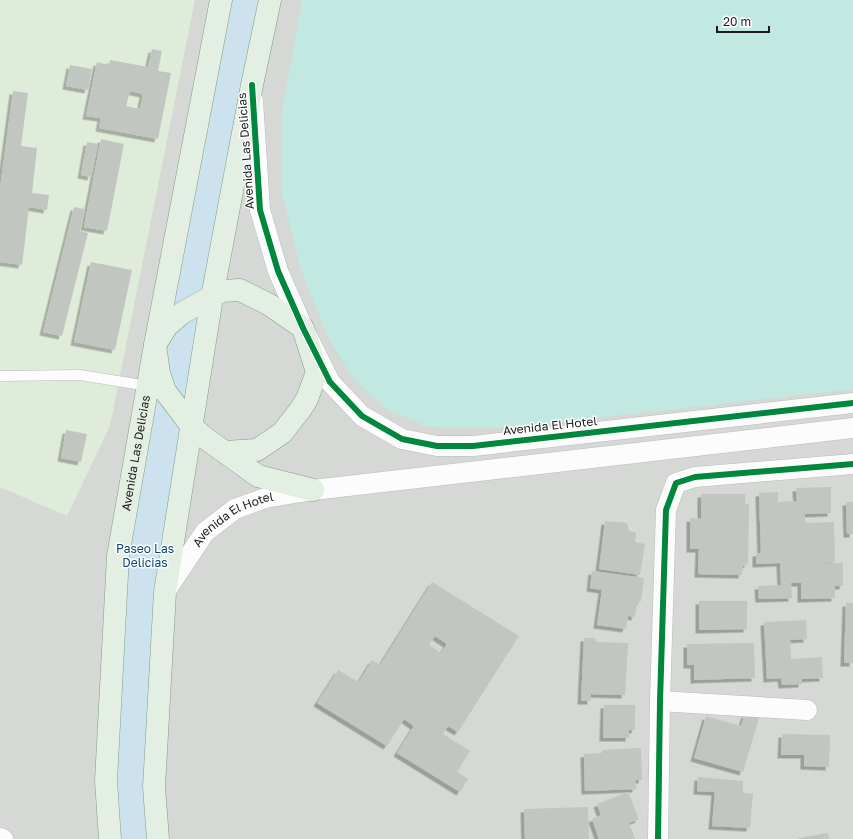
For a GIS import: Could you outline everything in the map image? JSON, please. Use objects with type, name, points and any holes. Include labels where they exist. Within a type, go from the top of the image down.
[{"type":"main road","name":"Avenida Las Delicias","points":[[110,839],[106,781],[118,556],[155,345],[221,0]]},
{"type":"main road","name":"Avenida Las Delicias","points":[[158,839],[154,787],[165,592],[212,297],[252,85],[270,0]]},
{"type":"main road","points":[[225,452],[257,450],[282,433],[300,410],[307,398],[317,372],[303,328],[270,305],[240,290],[222,290],[182,313],[167,326],[155,345],[159,373],[165,391],[192,427],[205,438],[258,476],[313,490]]},
{"type":"street","name":"Avenida Las Delicias","points":[[252,85],[260,210],[278,271],[303,328]]},
{"type":"street","name":"Avenida El Hotel","points":[[303,328],[330,382],[362,416],[402,439],[437,446],[473,446],[853,403]]},
{"type":"street","name":"Avenida El Hotel","points":[[165,592],[205,532],[235,509],[265,498],[313,490],[853,428]]},
{"type":"street","points":[[658,839],[660,701],[666,510],[676,483],[695,477],[853,464]]},
{"type":"street","points":[[660,701],[807,710]]},
{"type":"lane","points":[[0,376],[80,375],[148,386]]},
{"type":"shaded area","points":[[0,0],[853,0],[853,839],[0,839]]},
{"type":"shaded area","points":[[0,0],[195,0],[110,426],[67,516],[0,487]]},
{"type":"shaded area","points":[[302,0],[853,0],[853,389],[505,428],[429,427],[386,409],[352,377],[327,335],[301,270],[281,188],[282,113]]},
{"type":"green space","name":"Paseo Las Delicias","points":[[221,0],[270,0],[165,592],[158,839],[110,839],[118,556]]},
{"type":"building","points":[[152,49],[162,51],[158,71],[171,73],[158,139],[99,128],[101,118],[86,116],[97,62],[109,65],[110,60],[148,67]],"holes":[[[130,91],[143,94],[140,109],[126,106]]]},
{"type":"building","points":[[70,65],[92,69],[88,90],[66,86]]},
{"type":"building","points":[[13,91],[28,93],[21,146],[37,148],[32,193],[49,195],[47,210],[29,207],[22,265],[0,262],[0,189]]},
{"type":"building","points":[[101,139],[124,144],[107,231],[84,227]]},
{"type":"building","points":[[87,142],[98,144],[91,177],[81,175]]},
{"type":"building","points":[[74,207],[85,209],[80,231],[88,233],[62,336],[43,332]]},
{"type":"building","points":[[91,262],[132,270],[115,350],[74,342]]},
{"type":"building","points":[[66,430],[87,434],[81,462],[61,458]]},
{"type":"building","points":[[831,487],[831,513],[805,514],[805,523],[834,522],[835,562],[816,564],[843,563],[843,586],[835,586],[835,598],[801,599],[801,583],[791,583],[792,598],[759,599],[758,586],[781,585],[780,563],[756,564],[756,553],[761,553],[759,493],[778,492],[778,502],[797,501],[796,488]]},
{"type":"building","points":[[701,494],[745,494],[745,504],[749,504],[748,564],[743,566],[742,575],[698,574],[699,549],[690,549],[690,518],[701,519]]},
{"type":"building","points":[[846,502],[853,502],[853,534],[847,534]]},
{"type":"building","points":[[605,521],[627,523],[629,531],[636,533],[635,542],[645,544],[640,575],[599,569]]},
{"type":"building","points":[[592,571],[644,578],[641,601],[637,603],[635,617],[628,616],[626,629],[597,625],[602,590],[590,588]]},
{"type":"building","points":[[432,582],[519,636],[458,732],[448,726],[443,734],[470,751],[457,772],[468,779],[460,792],[397,753],[414,726],[404,719],[387,746],[317,703],[338,670],[359,682],[372,660],[380,665]],"holes":[[[435,636],[447,644],[441,653],[429,645]]]},
{"type":"building","points":[[699,601],[747,601],[747,629],[699,630]]},
{"type":"building","points":[[846,603],[853,603],[853,663],[844,663]]},
{"type":"building","points":[[806,620],[807,639],[790,640],[791,659],[822,657],[823,678],[802,679],[802,684],[782,685],[781,678],[767,679],[764,622]]},
{"type":"building","points":[[584,638],[595,638],[596,642],[628,643],[625,695],[591,694],[591,701],[581,701]]},
{"type":"building","points":[[754,643],[755,678],[694,680],[694,665],[687,665],[687,644]]},
{"type":"building","points":[[604,705],[635,705],[635,730],[629,730],[629,738],[603,738]]},
{"type":"building","points":[[745,714],[759,718],[743,772],[694,758],[706,716],[741,726]]},
{"type":"building","points":[[782,734],[830,735],[829,767],[804,766],[804,755],[781,755]]},
{"type":"building","points":[[641,748],[642,780],[636,780],[636,789],[585,791],[584,754],[602,753],[602,750]]},
{"type":"building","points":[[698,777],[743,781],[743,793],[753,794],[750,828],[712,826],[715,792],[697,791]]},
{"type":"building","points":[[628,792],[639,819],[629,823],[635,839],[599,839],[592,819],[601,815],[597,804]]},
{"type":"building","points":[[588,807],[589,839],[525,839],[524,809]]},
{"type":"building","points":[[828,833],[829,839],[799,839],[799,838]]},
{"type":"cycle path","points":[[252,85],[260,210],[278,271],[303,328],[330,382],[362,416],[402,439],[437,446],[473,446],[853,403]]},
{"type":"cycle path","points":[[658,839],[660,701],[666,510],[676,483],[695,477],[853,464]]}]
